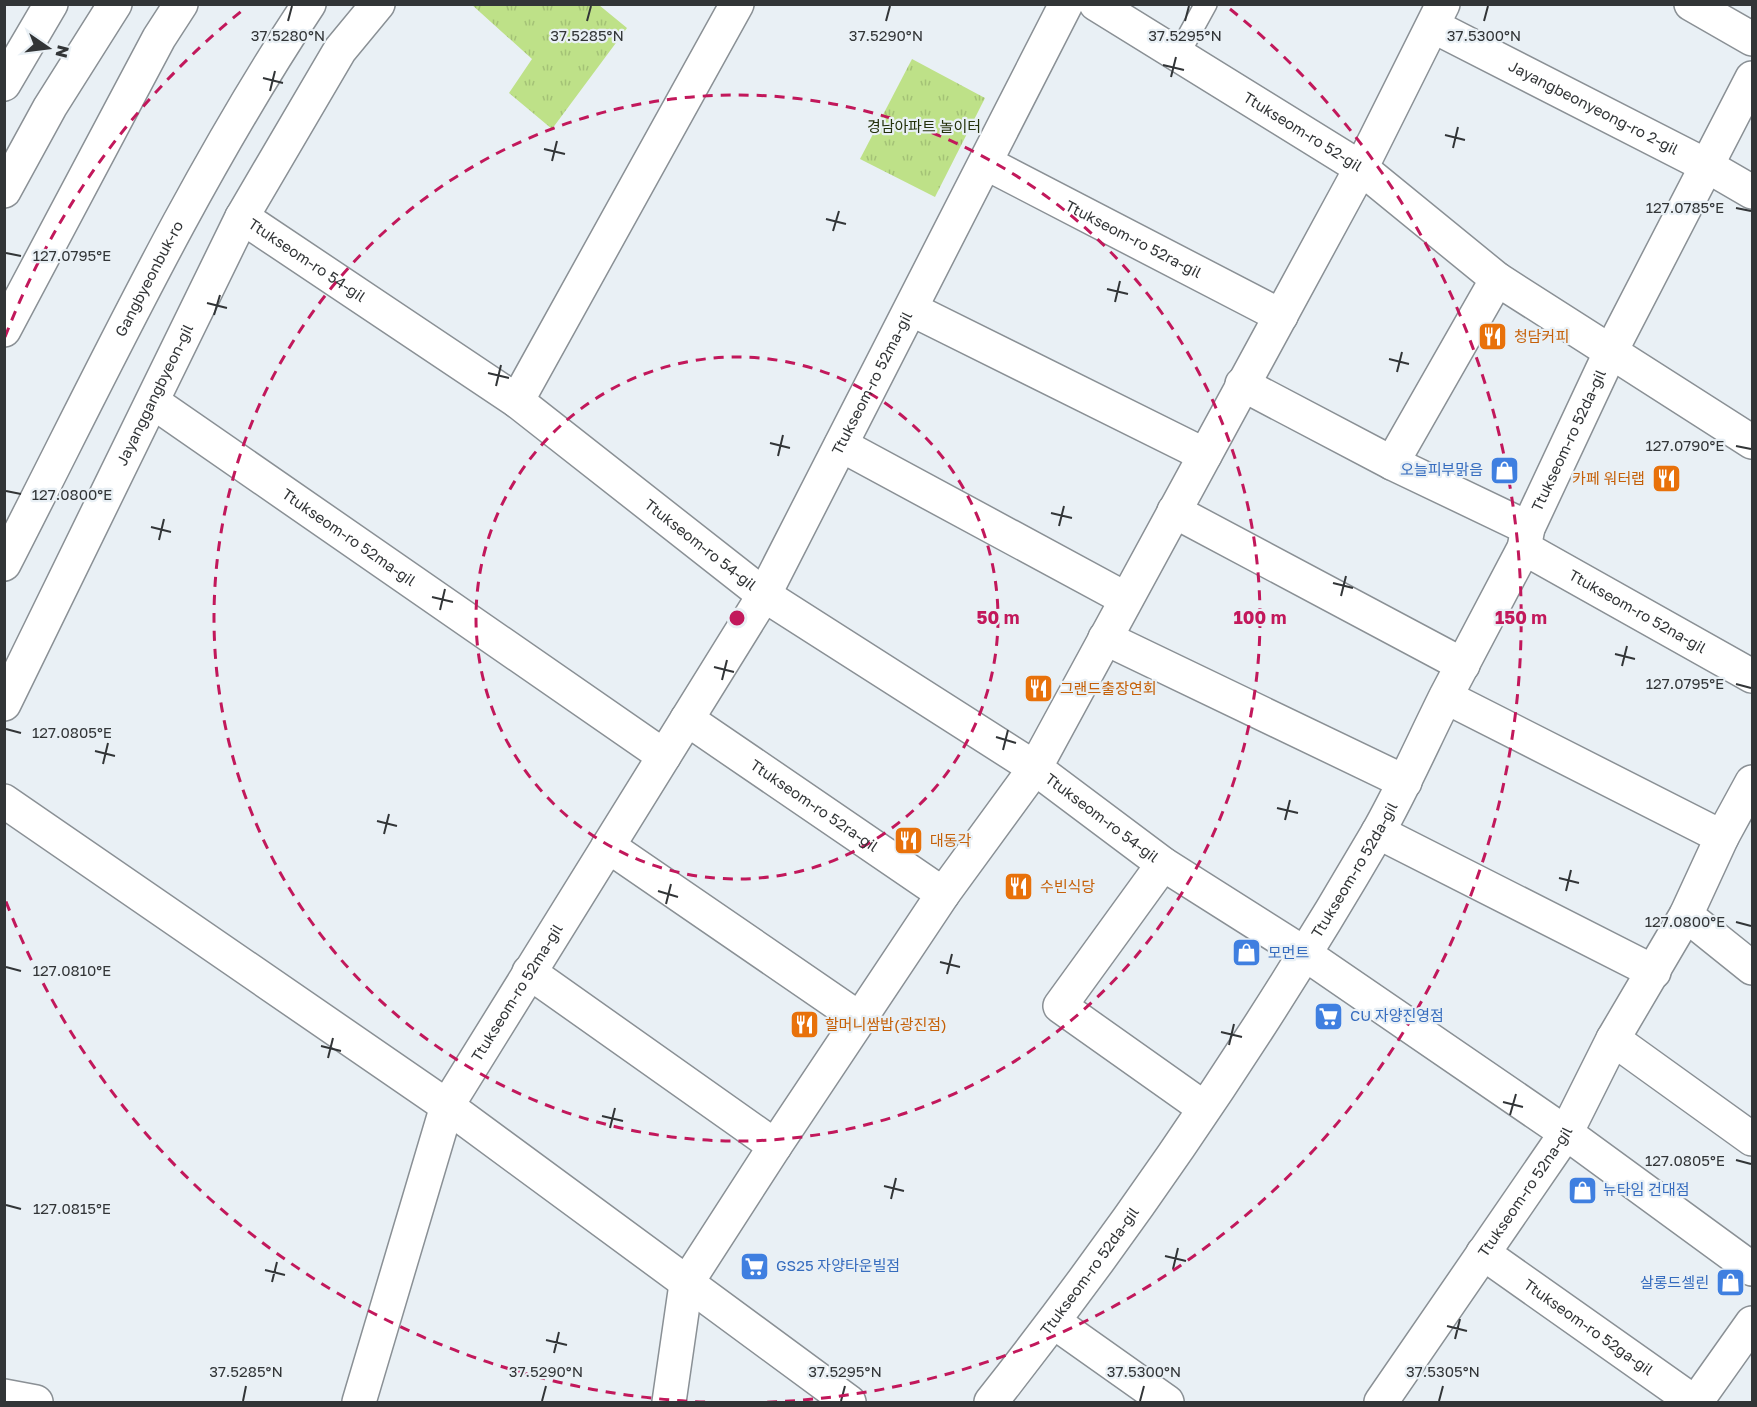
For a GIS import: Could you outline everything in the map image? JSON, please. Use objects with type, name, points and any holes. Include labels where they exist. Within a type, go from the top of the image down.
[{"type":"main road","points":[[4,84],[51,4]]},
{"type":"main road","points":[[4,191],[50,107],[116,4]]},
{"type":"main road","points":[[4,330],[159,38],[181,4]]},
{"type":"main road","name":"Gangbyeonbuk-ro","points":[[4,564],[183,213],[276,54],[309,4]]},
{"type":"main road","name":"Jayanggangbyeon-gil","points":[[4,705],[242,218],[340,50],[378,4]]},
{"type":"main road","points":[[517,401],[737,4]]},
{"type":"main road","name":"Ttukseom-ro 52ma-gil","points":[[359,1402],[447,1106],[765,595],[1066,4]]},
{"type":"main road","name":"Ttukseom-ro 52-gil","points":[[1096,4],[1361,168],[1497,279],[1752,441]]},
{"type":"main road","points":[[1691,4],[1752,39]]},
{"type":"main road","name":"Jayangbeonyeong-ro 2-gil","points":[[1361,168],[1438,15],[1752,192]]},
{"type":"main road","name":"Ttukseom-ro 52da-gil","points":[[991,1402],[1054,1322],[1204,1108],[1305,954],[1378,832],[1406,782],[1526,538],[1611,351],[1752,78]]},
{"type":"main road","name":"Ttukseom-ro 52ra-gil","points":[[986,164],[1281,316]]},
{"type":"main road","points":[[669,1402],[686,1284],[775,1146],[944,894],[1035,768],[1361,168]]},
{"type":"main road","name":"Ttukseom-ro 54-gil","points":[[242,218],[517,401],[765,595],[1035,768],[1163,864],[1305,954],[1566,1133],[1752,1269]]},
{"type":"main road","points":[[1392,463],[1497,279]]},
{"type":"main road","points":[[911,309],[1205,455]]},
{"type":"main road","name":"Ttukseom-ro 52da-gil","points":[[1242,384],[1392,463],[1526,538]]},
{"type":"main road","name":"Ttukseom-ro 52ma-gil","points":[[153,402],[664,756]]},
{"type":"main road","points":[[841,445],[1126,599]]},
{"type":"main road","points":[[1174,511],[1464,665]]},
{"type":"main road","name":"Ttukseom-ro 52na-gil","points":[[1526,538],[1752,676]]},
{"type":"main road","points":[[1105,638],[1406,782]]},
{"type":"main road","points":[[1446,697],[1722,837]]},
{"type":"main road","name":"Ttukseom-ro 52ra-gil","points":[[687,720],[944,894]]},
{"type":"main road","name":"Ttukseom-ro 52na-gil","points":[[1381,1402],[1566,1133],[1613,1039],[1686,915],[1722,837],[1749,796]]},
{"type":"main road","points":[[4,801],[447,1106],[849,1402]]},
{"type":"main road","points":[[1378,832],[1654,972]]},
{"type":"main road","points":[[608,846],[860,1019]]},
{"type":"main road","name":"Ttukseom-ro 54-gil","points":[[1163,864],[1060,1006],[1204,1108]]},
{"type":"main road","points":[[1686,915],[1752,968]]},
{"type":"main road","points":[[529,972],[775,1146]]},
{"type":"main road","points":[[1613,1039],[1752,1139]]},
{"type":"main road","name":"Ttukseom-ro 52ga-gil","points":[[1482,1253],[1695,1402],[1752,1323]]},
{"type":"main road","points":[[1054,1322],[1167,1402]]},
{"type":"lane","points":[[1178,55],[1206,4]]},
{"type":"green space","points":[[471,4],[599,5],[627,28],[552,129],[509,93],[532,59]]},
{"type":"green space","name":"경남아파트 놀이터","points":[[912,59],[985,98],[935,197],[860,159]]},
{"type":"place","name":"청담커피","points":[[1493,337]]},
{"type":"place","name":"오늘피부맑음","points":[[1504,470]]},
{"type":"place","name":"카페 워터랩","points":[[1666,479]]},
{"type":"place","name":"그랜드출장연회","points":[[1039,689]]},
{"type":"place","name":"대동각","points":[[909,841]]},
{"type":"place","name":"수빈식당","points":[[1019,887]]},
{"type":"place","name":"모먼트","points":[[1247,953]]},
{"type":"place","name":"CU 자양진영점","points":[[1329,1016]]},
{"type":"place","name":"할머니쌈밥(광진점)","points":[[804,1025]]},
{"type":"place","name":"뉴타임 건대점","points":[[1582,1190]]},
{"type":"place","name":"GS25 자양타운빌점","points":[[755,1266]]},
{"type":"place","name":"살롱드셀린","points":[[1730,1283]]}]
